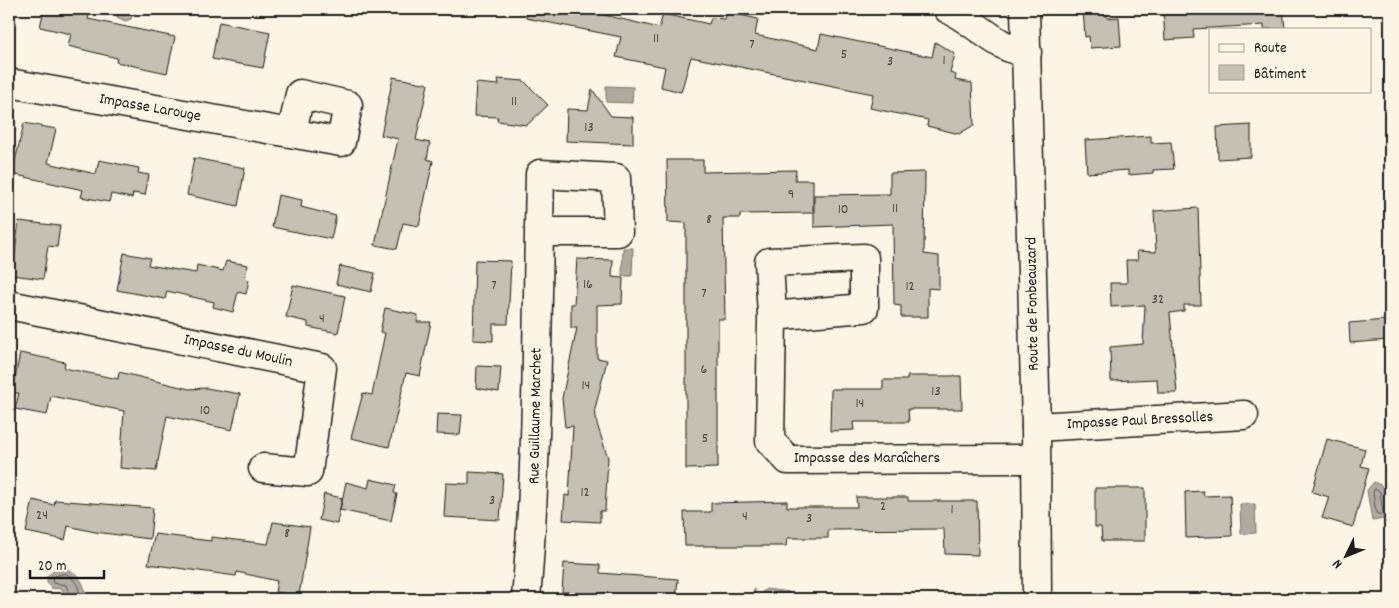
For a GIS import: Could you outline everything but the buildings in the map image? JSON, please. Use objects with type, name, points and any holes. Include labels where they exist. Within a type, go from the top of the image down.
[{"type":"street","points":[[948,9],[959,14],[1013,52],[1026,52]]},
{"type":"street","name":"Route de Fonbeauzard","points":[[1025,9],[1036,427],[1036,599]]},
{"type":"street","name":"Impasse Larouge","points":[[9,83],[292,132]]},
{"type":"street","name":"Rue Guillaume Marchet","points":[[526,599],[534,501],[539,232]]},
{"type":"street","name":"Impasse du Moulin","points":[[9,305],[322,368],[308,472],[263,468]]},
{"type":"street","name":"Impasse des Maraîchers","points":[[772,316],[770,441],[788,460],[1036,458]]},
{"type":"street","name":"Impasse Paul Bressolles","points":[[1036,427],[1244,415]]},
{"type":"water","points":[[116,9],[135,9],[131,19],[125,21],[117,17]]},
{"type":"water","points":[[606,86],[633,87],[632,103],[606,102]]},
{"type":"water","points":[[623,248],[633,248],[632,276],[622,276]]},
{"type":"water","points":[[1374,482],[1384,487],[1389,518],[1372,521],[1367,490]]},
{"type":"water","points":[[1240,504],[1255,504],[1256,533],[1241,534]]},
{"type":"water","points":[[58,568],[70,571],[79,577],[84,587],[84,599],[66,599],[62,589],[51,588],[47,583],[47,576]]},
{"type":"water","points":[[755,589],[755,594],[759,595],[766,589],[789,592],[794,599],[748,599]]}]
